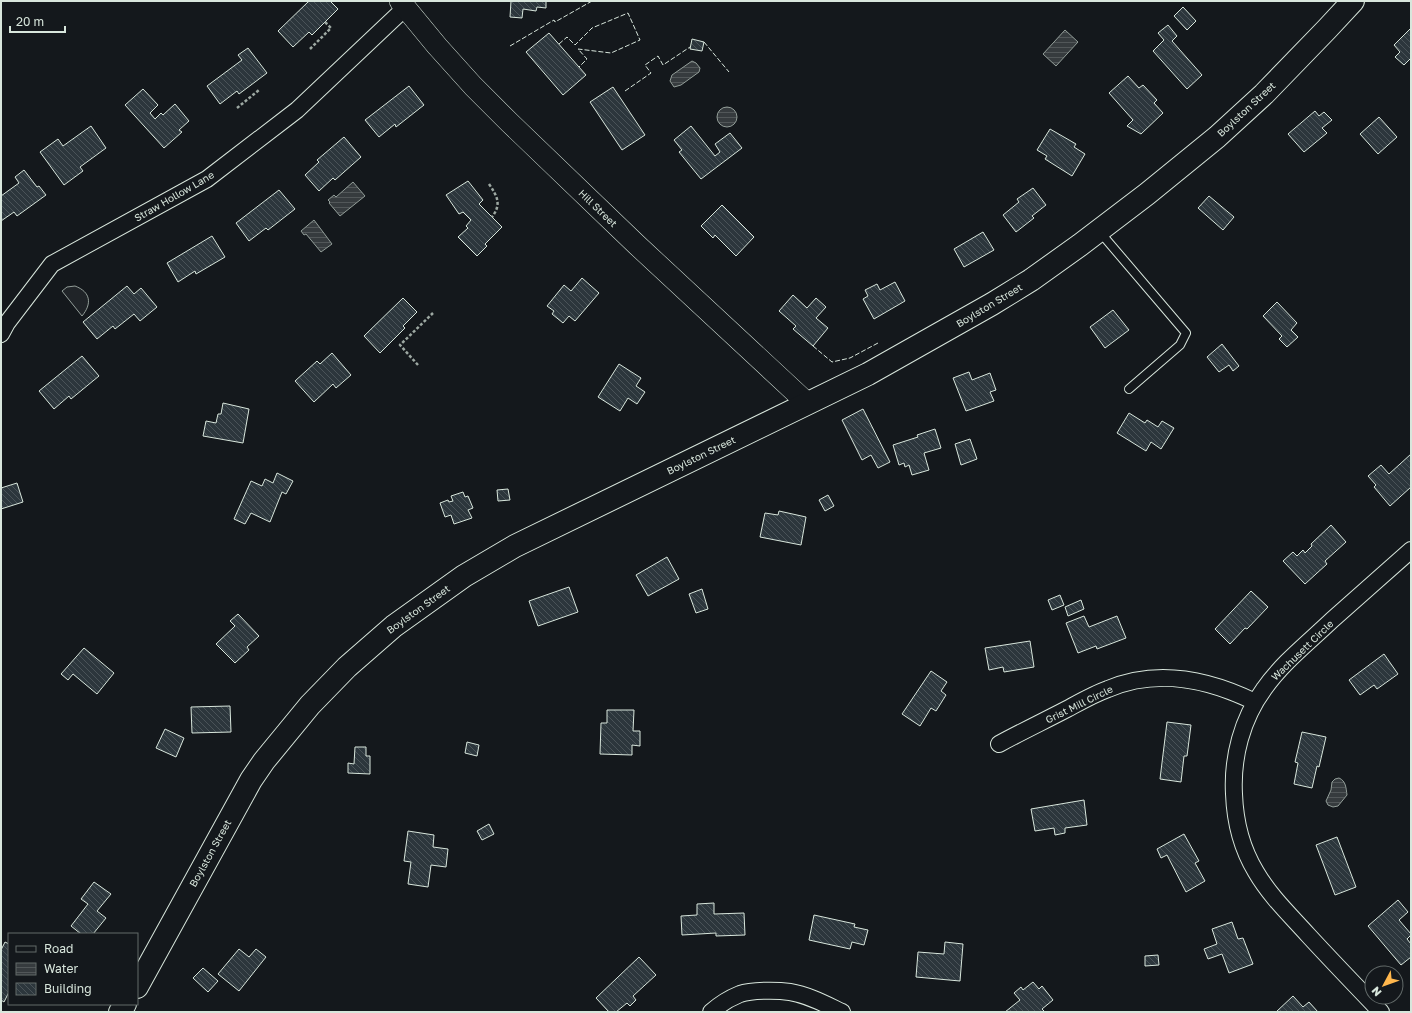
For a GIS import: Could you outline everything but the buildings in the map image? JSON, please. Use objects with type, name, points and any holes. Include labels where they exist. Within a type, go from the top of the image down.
[{"type":"main road","name":"Boylston Street","points":[[138,985],[222,831],[257,771],[319,695],[366,649],[394,626],[436,595],[511,548],[893,360],[992,304],[1045,270],[1159,185],[1239,117],[1264,94],[1353,1]]},
{"type":"street","name":"Straw Hollow Lane","points":[[1,334],[7,323],[52,264],[207,179],[297,110],[403,5]]},
{"type":"street","name":"Hill Street","points":[[403,5],[436,46],[473,86],[636,245],[807,403]]},
{"type":"street","name":"Wachusett Circle","points":[[1381,1012],[1269,891],[1256,872],[1248,856],[1237,822],[1234,805],[1234,769],[1240,740],[1247,718],[1255,702],[1269,682],[1301,649],[1411,550]]},
{"type":"street","name":"Grist Mill Circle","points":[[999,744],[1107,689],[1138,680],[1169,678],[1200,681],[1230,690],[1255,702]]},
{"type":"street","points":[[711,1012],[716,1007],[741,994],[761,991],[790,992],[818,1001],[842,1012]]},
{"type":"lane","points":[[1099,231],[1186,333],[1180,345],[1129,389]]},
{"type":"path","points":[[310,49],[331,28],[325,22]]},
{"type":"path","points":[[237,108],[259,90]]},
{"type":"path","points":[[488,184],[495,194],[498,202],[497,210],[492,217]]},
{"type":"path","points":[[418,365],[400,344],[433,313]]},
{"type":"shaded area","points":[[75,286],[87,295],[88,299],[87,307],[82,316],[62,291],[67,287]]},
{"type":"water","points":[[1065,30],[1078,42],[1056,66],[1043,54]]},
{"type":"water","points":[[692,61],[700,68],[699,72],[681,85],[674,87],[670,81],[672,75]]},
{"type":"water","points":[[727,107],[734,110],[737,117],[734,124],[727,127],[720,124],[717,117],[720,110]]},
{"type":"water","points":[[353,182],[365,196],[340,216],[328,200],[334,195],[336,197]]},
{"type":"water","points":[[314,220],[332,244],[321,252],[306,234],[304,235],[301,231]]},
{"type":"water","points":[[1339,778],[1346,787],[1347,795],[1338,806],[1333,807],[1328,805],[1326,801],[1331,790],[1332,782]]},
{"type":"fence","points":[[510,46],[554,20],[555,22],[592,1]]},
{"type":"fence","points":[[559,44],[567,37],[575,45],[592,28],[628,13],[640,40],[611,53],[578,49],[587,59],[579,67]]},
{"type":"fence","points":[[704,42],[729,72]]},
{"type":"fence","points":[[625,91],[651,73],[645,65],[658,56],[663,65],[690,47]]},
{"type":"fence","points":[[813,346],[832,362],[850,358],[878,343]]}]
